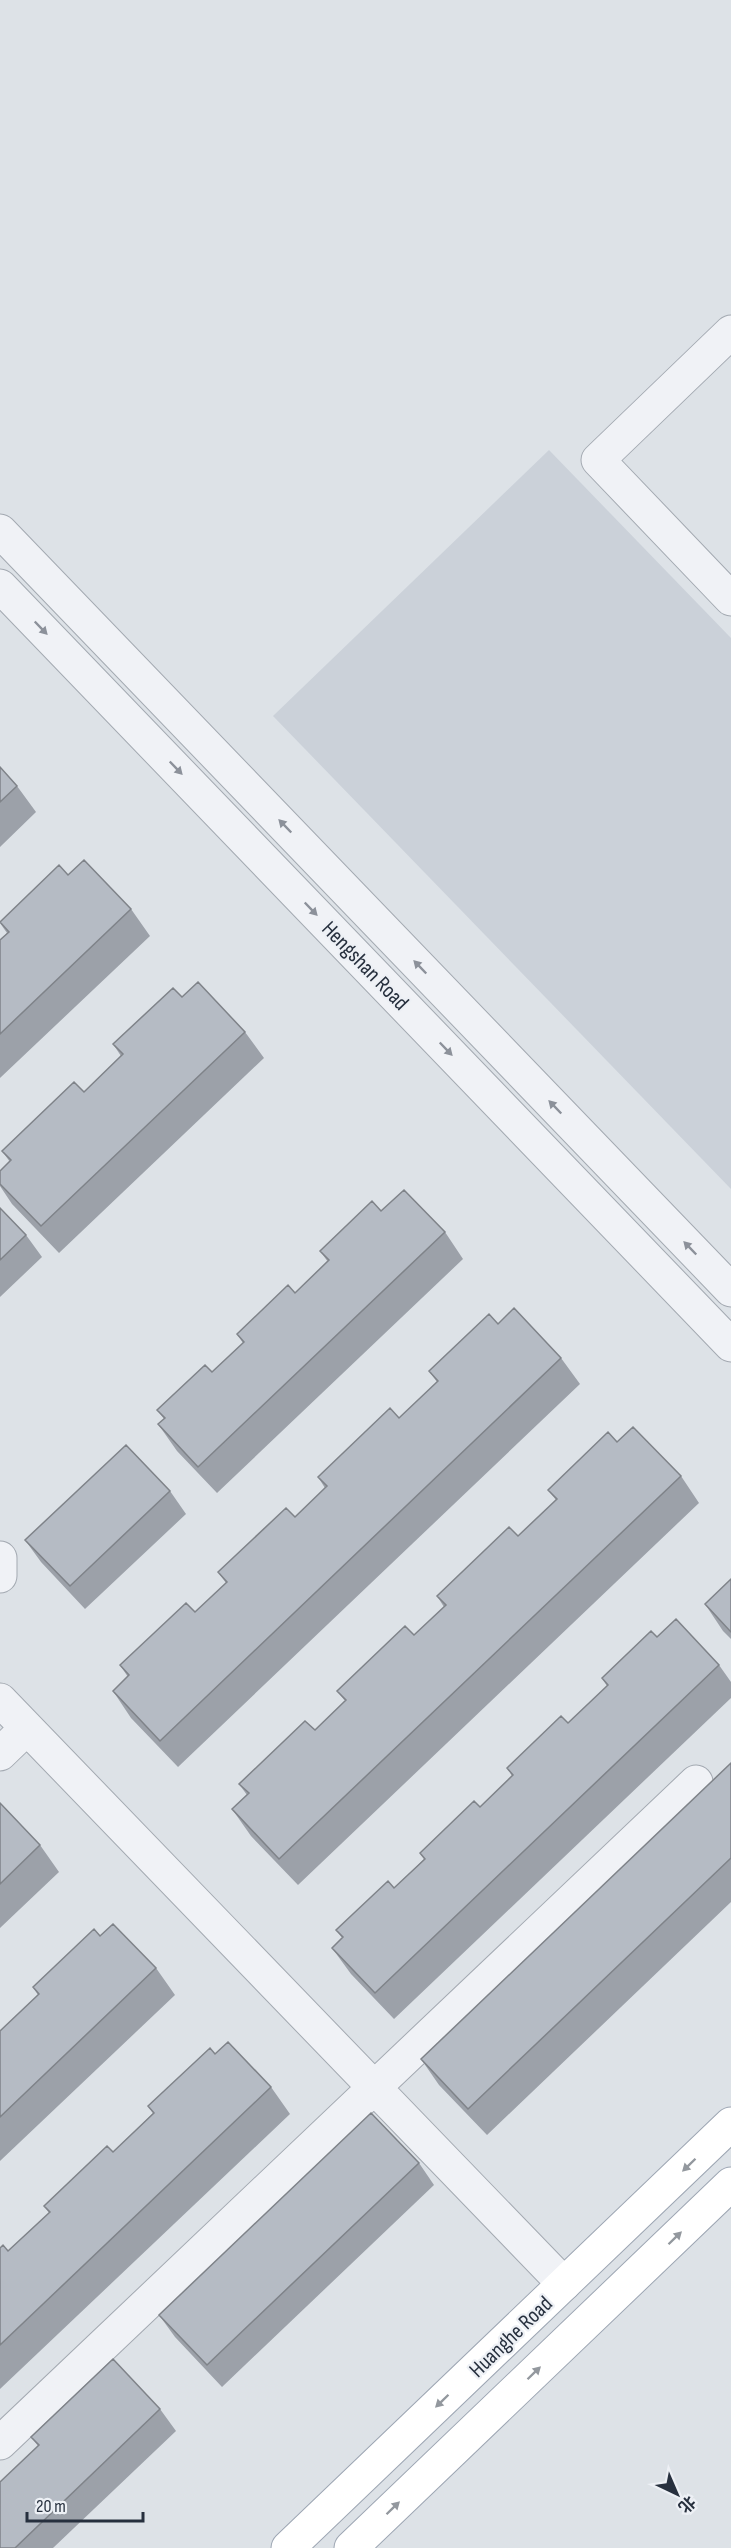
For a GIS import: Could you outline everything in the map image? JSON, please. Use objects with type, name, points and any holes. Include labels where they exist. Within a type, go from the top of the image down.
[{"type":"main road","name":"Huanghe Road","points":[[288,2548],[731,2124]]},
{"type":"main road","name":"Huanghe Road","points":[[351,2548],[731,2184]]},
{"type":"street","points":[[731,332],[598,460],[731,600]]},
{"type":"street","name":"Hengshan Road","points":[[0,531],[730,1288]]},
{"type":"street","name":"Hengshan Road","points":[[0,586],[731,1345]]},
{"type":"street","points":[[0,1558],[0,1576]]},
{"type":"street","points":[[0,1700],[564,2284]]},
{"type":"street","points":[[0,1754],[27,1728]]},
{"type":"street","points":[[0,2443],[696,1782]]},
{"type":"shaded area","points":[[549,450],[731,638],[731,1189],[273,716]]},
{"type":"building","points":[[0,767],[17,786],[0,802]]},
{"type":"building","points":[[84,860],[131,909],[0,1034],[0,940],[9,932],[0,922],[59,865],[68,875]]},
{"type":"building","points":[[198,982],[245,1032],[41,1226],[0,1184],[0,1171],[11,1160],[2,1151],[74,1082],[84,1092],[123,1054],[113,1044],[173,988],[182,997]]},
{"type":"building","points":[[404,1190],[445,1232],[198,1467],[158,1424],[165,1418],[157,1410],[205,1365],[212,1372],[244,1342],[237,1334],[288,1285],[295,1293],[329,1260],[320,1251],[372,1201],[381,1211]]},
{"type":"building","points":[[0,1208],[26,1235],[0,1260]]},
{"type":"building","points":[[514,1308],[561,1358],[160,1741],[113,1691],[129,1675],[120,1665],[186,1603],[195,1612],[227,1582],[218,1572],[286,1508],[295,1517],[327,1486],[318,1477],[390,1408],[399,1418],[438,1381],[429,1371],[489,1314],[498,1324]]},
{"type":"building","points":[[633,1427],[681,1476],[279,1859],[232,1809],[249,1793],[239,1784],[305,1721],[315,1730],[346,1700],[337,1691],[405,1626],[414,1635],[446,1605],[437,1596],[509,1527],[518,1536],[557,1499],[548,1490],[608,1432],[617,1442]]},
{"type":"building","points":[[126,1445],[170,1491],[70,1586],[25,1540]]},
{"type":"building","points":[[731,1579],[731,1632],[705,1604]]},
{"type":"building","points":[[676,1619],[719,1665],[375,1993],[332,1948],[343,1937],[336,1930],[388,1881],[394,1888],[425,1859],[420,1853],[474,1801],[480,1807],[513,1775],[507,1768],[561,1716],[568,1723],[608,1685],[602,1678],[651,1631],[657,1637]]},
{"type":"building","points":[[731,1763],[731,1858],[468,2109],[421,2059]]},
{"type":"building","points":[[0,1803],[40,1845],[0,1884]]},
{"type":"building","points":[[113,1924],[156,1968],[0,2117],[0,2031],[39,1994],[33,1987],[94,1929],[100,1936]]},
{"type":"building","points":[[228,2042],[271,2087],[0,2345],[0,2248],[3,2245],[8,2251],[50,2212],[44,2206],[107,2146],[113,2152],[154,2113],[148,2106],[210,2048],[215,2054]]},
{"type":"building","points":[[371,2113],[419,2163],[207,2365],[159,2315]]},
{"type":"building","points":[[113,2359],[160,2409],[15,2548],[0,2548],[0,2482],[39,2445],[31,2437]]}]
